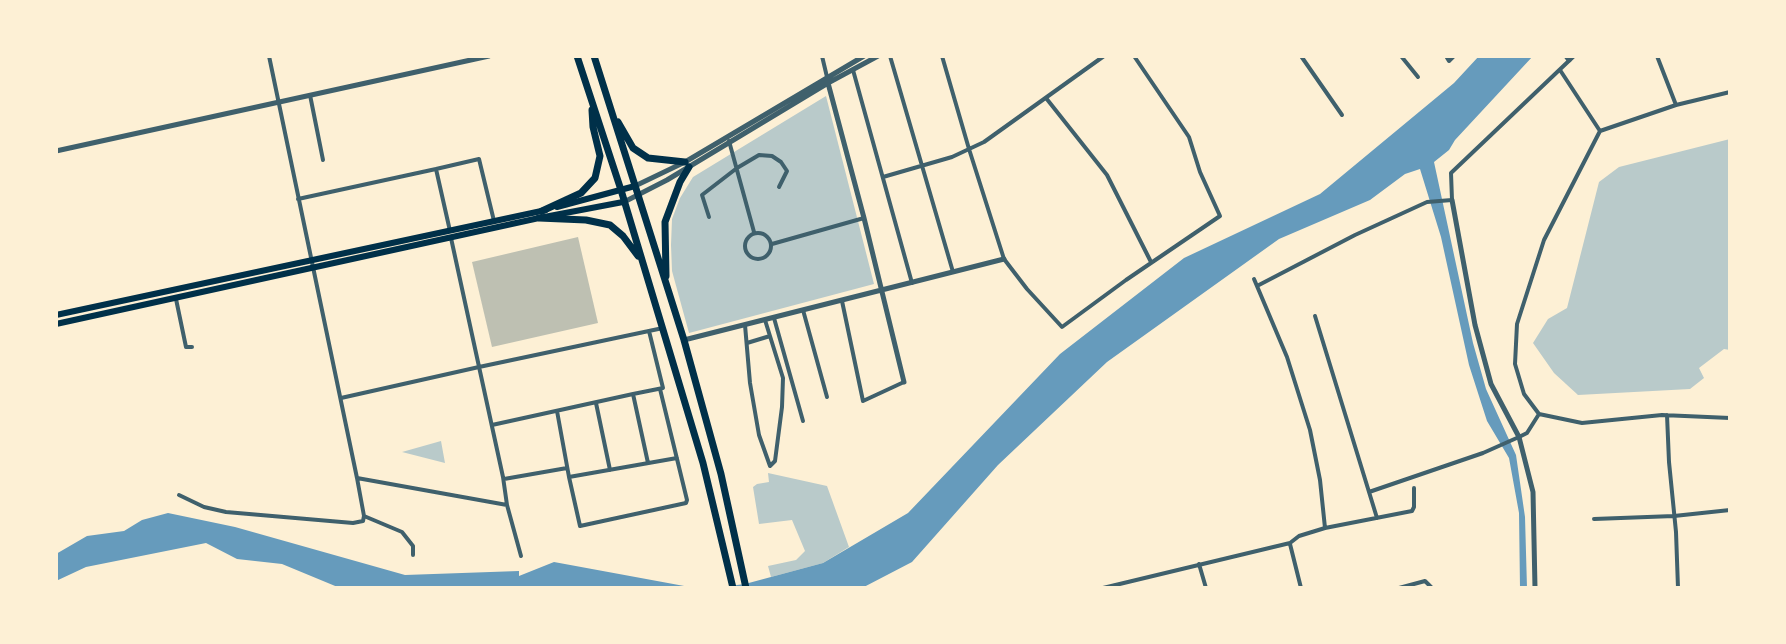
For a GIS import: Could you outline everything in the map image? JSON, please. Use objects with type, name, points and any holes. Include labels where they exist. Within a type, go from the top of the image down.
[{"type":"main road","points":[[577,56],[663,328],[705,473],[733,588]]},
{"type":"main road","points":[[594,56],[684,340],[721,474],[746,588]]},
{"type":"main road","points":[[540,215],[581,193],[595,178],[600,156],[591,100]]},
{"type":"main road","points":[[610,108],[633,148],[648,158],[687,164],[665,222],[667,286]]},
{"type":"main road","points":[[56,315],[540,215],[635,186]]},
{"type":"main road","points":[[56,324],[313,269],[494,221],[623,202]]},
{"type":"main road","points":[[540,215],[610,225],[623,236],[643,264]]},
{"type":"street","points":[[179,495],[204,507],[226,512],[353,523],[363,521],[357,478],[269,56]]},
{"type":"street","points":[[456,56],[458,63]]},
{"type":"street","points":[[56,151],[489,56]]},
{"type":"street","points":[[822,56],[904,382],[863,401],[842,301]]},
{"type":"street","points":[[635,186],[687,164],[729,141],[864,56]]},
{"type":"street","points":[[623,202],[638,196],[828,80],[878,56]]},
{"type":"street","points":[[890,56],[953,272]]},
{"type":"street","points":[[942,56],[1004,259],[1062,327],[1220,216],[1200,172],[1189,137],[1134,56]]},
{"type":"street","points":[[883,177],[952,157],[984,142],[1104,56]]},
{"type":"street","points":[[1301,56],[1342,115]]},
{"type":"street","points":[[1401,56],[1418,77]]},
{"type":"street","points":[[1446,56],[1449,61],[1454,56]]},
{"type":"street","points":[[1657,56],[1676,105]]},
{"type":"street","points":[[1535,588],[1533,492],[1519,437],[1491,384],[1475,325],[1452,200],[1451,173],[1570,57]]},
{"type":"street","points":[[1559,69],[1600,131]]},
{"type":"street","points":[[853,70],[912,283]]},
{"type":"street","points":[[1730,92],[1676,105],[1600,131],[1544,240],[1517,324],[1515,364],[1524,394],[1539,414],[1582,423],[1667,415],[1730,418]]},
{"type":"street","points":[[310,95],[323,160]]},
{"type":"street","points":[[1046,98],[1107,175],[1151,262]]},
{"type":"street","points":[[729,141],[754,232]]},
{"type":"street","points":[[709,217],[702,195],[759,155],[772,156],[787,171],[779,187]]},
{"type":"street","points":[[298,199],[479,159],[494,221]]},
{"type":"street","points":[[436,169],[504,479],[507,505],[521,556]]},
{"type":"street","points":[[1257,286],[1427,202],[1452,200]]},
{"type":"street","points":[[772,244],[864,218]]},
{"type":"street","points":[[754,232],[761,233],[772,244],[765,258],[757,259],[749,255],[744,246],[754,232]]},
{"type":"street","points":[[684,340],[1004,259]]},
{"type":"street","points":[[1254,279],[1287,357],[1310,430],[1325,528]]},
{"type":"street","points":[[176,299],[186,347],[192,347]]},
{"type":"street","points":[[803,310],[827,397]]},
{"type":"street","points":[[1315,316],[1377,518]]},
{"type":"street","points":[[774,318],[803,421]]},
{"type":"street","points":[[745,325],[759,435],[770,466],[775,461],[783,378],[765,320]]},
{"type":"street","points":[[340,398],[663,328]]},
{"type":"street","points":[[557,411],[580,526],[686,503],[649,331]]},
{"type":"street","points":[[747,343],[770,336]]},
{"type":"street","points":[[492,425],[660,389]]},
{"type":"street","points":[[633,394],[648,463]]},
{"type":"street","points":[[596,403],[610,470]]},
{"type":"street","points":[[1369,492],[1483,453],[1519,437],[1527,433],[1539,414]]},
{"type":"street","points":[[1667,415],[1678,588]]},
{"type":"street","points":[[569,477],[677,458]]},
{"type":"street","points":[[504,479],[567,468]]},
{"type":"street","points":[[357,478],[507,505]]},
{"type":"street","points":[[1103,588],[1290,543],[1299,536],[1325,528],[1412,511],[1414,488]]},
{"type":"street","points":[[1594,519],[1730,510]]},
{"type":"street","points":[[364,516],[402,532],[413,546],[413,555]]},
{"type":"street","points":[[1290,543],[1301,588]]},
{"type":"street","points":[[1199,564],[1206,588]]},
{"type":"street","points":[[1399,588],[1425,581],[1432,588]]},
{"type":"shaded area","points":[[826,96],[874,284],[689,333],[672,271],[672,219],[680,198],[693,177]]},
{"type":"shaded area","points":[[1730,139],[1730,350],[1724,349],[1699,368],[1704,378],[1690,389],[1578,395],[1554,373],[1533,343],[1548,319],[1567,308],[1599,182],[1619,167]]},
{"type":"shaded area","points":[[441,441],[445,463],[402,452]]},
{"type":"shaded area","points":[[768,473],[827,486],[849,547],[823,563],[771,577],[768,566],[796,560],[805,551],[792,520],[759,524],[753,487],[769,482]]},
{"type":"water","points":[[1479,56],[1533,56],[1449,150],[1434,162],[1473,343],[1486,389],[1516,455],[1525,517],[1527,588],[1520,588],[1519,513],[1509,458],[1487,421],[1469,365],[1441,237],[1420,169],[1405,174],[1370,200],[1279,239],[1107,362],[998,465],[912,562],[862,588],[713,588],[745,584],[823,563],[908,513],[1060,354],[1184,258],[1320,194],[1454,83]]},
{"type":"water","points":[[168,513],[235,527],[405,575],[519,571],[519,576],[554,562],[695,588],[340,588],[282,564],[237,559],[206,543],[86,567],[56,581],[56,554],[87,536],[124,531],[142,520]]},
{"type":"building","points":[[578,237],[598,323],[492,347],[472,262]]}]
